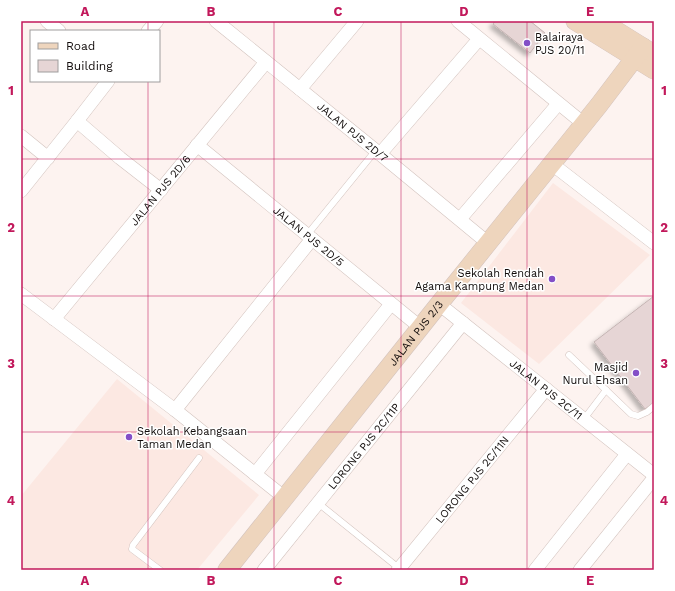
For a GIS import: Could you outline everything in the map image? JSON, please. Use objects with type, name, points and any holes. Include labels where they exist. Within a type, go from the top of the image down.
[{"type":"street","points":[[47,21],[58,30]]},
{"type":"street","points":[[149,30],[157,21]]},
{"type":"street","name":"JALAN PJS 2D/7","points":[[216,21],[488,243]]},
{"type":"street","points":[[300,90],[357,21]]},
{"type":"street","points":[[458,21],[584,124]]},
{"type":"street","points":[[575,21],[644,53]]},
{"type":"street","points":[[602,21],[644,53],[654,70]]},
{"type":"street","points":[[378,152],[480,39]]},
{"type":"street","name":"JALAN PJS 2/3","points":[[227,570],[420,327],[584,124],[644,53]]},
{"type":"street","name":"JALAN PJS 2D/6","points":[[54,319],[266,62]]},
{"type":"street","points":[[21,191],[107,82]]},
{"type":"street","points":[[460,219],[558,104]]},
{"type":"street","points":[[77,121],[160,190]]},
{"type":"street","points":[[21,136],[48,158]]},
{"type":"street","name":"JALAN PJS 2D/5","points":[[197,145],[420,327]]},
{"type":"street","points":[[552,164],[654,243]]},
{"type":"street","points":[[175,410],[310,237]]},
{"type":"street","points":[[21,294],[175,410],[285,498]]},
{"type":"street","points":[[255,474],[391,304]]},
{"type":"street","name":"JALAN PJS 2C/11","points":[[439,304],[654,476]]},
{"type":"street","name":"LORONG PJS 2C/11P","points":[[264,570],[463,324]]},
{"type":"street","name":"LORONG PJS 2C/11N","points":[[399,569],[546,389]]},
{"type":"street","points":[[535,570],[627,454]]},
{"type":"street","points":[[580,570],[654,476]]},
{"type":"lane","points":[[310,237],[378,152]]},
{"type":"lane","points":[[569,355],[632,414],[638,416],[647,412],[654,406]]},
{"type":"lane","points":[[584,419],[606,390]]},
{"type":"lane","points":[[160,570],[132,549],[133,544],[199,458]]},
{"type":"lane","points":[[318,503],[399,569]]},
{"type":"shaded area","name":"Sekolah Rendah Agama Kampung Medan","points":[[553,183],[650,255],[539,364],[461,303]]},
{"type":"shaded area","name":"Sekolah Kebangsaan Taman Medan","points":[[117,379],[259,495],[197,570],[21,570],[21,496]]},
{"type":"building","name":"Balairaya PJS 20/11","points":[[495,21],[530,21],[545,33],[530,53],[493,24]]},
{"type":"building","name":"Masjid Nurul Ehsan","points":[[654,296],[654,403],[645,409],[594,342]]},
{"type":"place","name":"Balairaya PJS 20/11","points":[[527,43]]},
{"type":"place","name":"Sekolah Rendah Agama Kampung Medan","points":[[552,279]]},
{"type":"place","name":"Masjid Nurul Ehsan","points":[[636,373]]},
{"type":"place","name":"Sekolah Kebangsaan Taman Medan","points":[[129,437]]}]
